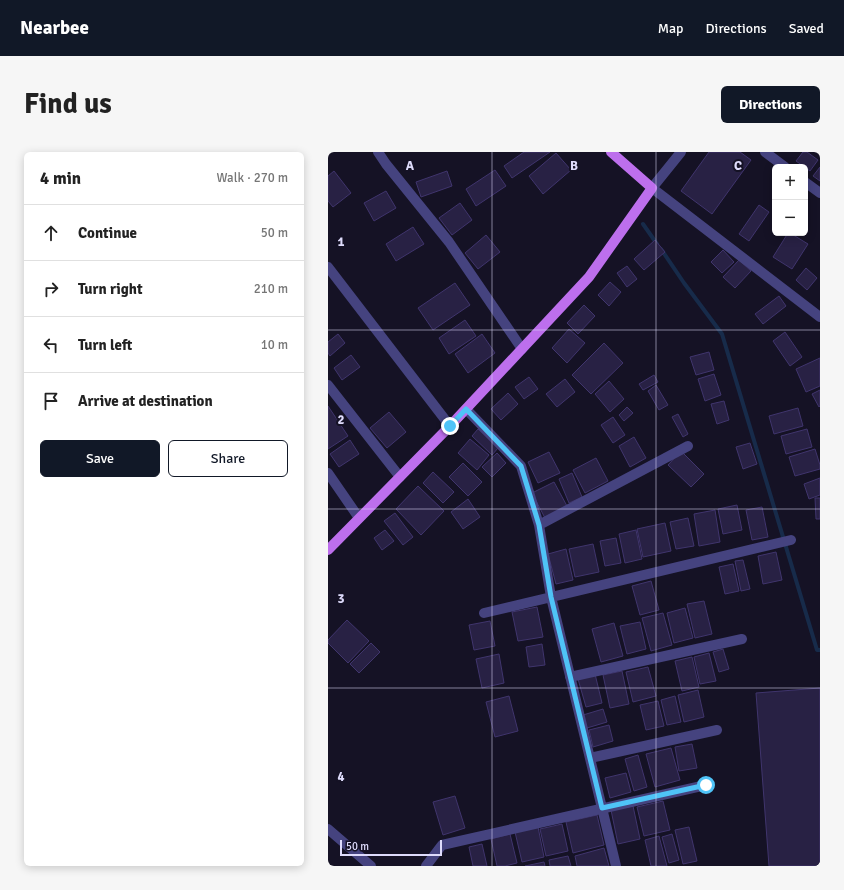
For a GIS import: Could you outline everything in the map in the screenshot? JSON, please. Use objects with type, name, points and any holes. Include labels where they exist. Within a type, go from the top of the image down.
[{"type":"main road","points":[[328,550],[450,426],[589,277],[652,188],[611,152]]},
{"type":"street","points":[[378,152],[449,242],[522,349]]},
{"type":"street","points":[[681,152],[652,188],[820,318]]},
{"type":"street","points":[[766,152],[781,164]]},
{"type":"street","points":[[808,184],[820,193]]},
{"type":"street","points":[[328,267],[450,426]]},
{"type":"street","points":[[328,385],[400,477]]},
{"type":"street","points":[[466,409],[521,466],[539,525],[551,597],[616,866]]},
{"type":"street","points":[[539,525],[688,446]]},
{"type":"street","points":[[328,473],[359,518]]},
{"type":"street","points":[[484,613],[791,540]]},
{"type":"street","points":[[570,677],[742,639]]},
{"type":"street","points":[[590,758],[717,730]]},
{"type":"street","points":[[426,866],[442,845],[706,785]]},
{"type":"street","points":[[328,829],[371,866]]},
{"type":"building","points":[[524,152],[550,152],[512,178],[504,166]]},
{"type":"building","points":[[709,152],[740,152],[751,160],[712,214],[681,191]]},
{"type":"building","points":[[803,152],[807,152],[818,160],[810,171],[808,170],[808,164],[800,164],[796,161]]},
{"type":"building","points":[[556,153],[571,170],[543,194],[529,176]]},
{"type":"building","points":[[820,167],[820,181],[813,176]]},
{"type":"building","points":[[495,170],[506,186],[476,206],[466,189]]},
{"type":"building","points":[[334,171],[351,193],[333,207],[328,201],[328,176]]},
{"type":"building","points":[[447,171],[452,186],[421,197],[416,182]]},
{"type":"building","points":[[386,191],[396,208],[374,221],[364,203]]},
{"type":"building","points":[[460,203],[472,220],[452,235],[439,218]]},
{"type":"building","points":[[759,205],[769,212],[749,241],[739,234]]},
{"type":"building","points":[[413,227],[424,244],[396,261],[386,244]]},
{"type":"building","points":[[486,235],[500,252],[478,269],[465,253]]},
{"type":"building","points":[[786,236],[795,236],[808,244],[792,269],[773,257]]},
{"type":"building","points":[[655,240],[665,252],[644,270],[634,259]]},
{"type":"building","points":[[723,250],[734,262],[722,273],[711,262]]},
{"type":"building","points":[[739,260],[751,271],[735,288],[723,277]]},
{"type":"building","points":[[627,266],[637,279],[627,287],[617,273]]},
{"type":"building","points":[[806,268],[817,278],[807,290],[796,280]]},
{"type":"building","points":[[610,282],[621,292],[609,306],[598,295]]},
{"type":"building","points":[[455,283],[470,305],[433,330],[418,308]]},
{"type":"building","points":[[779,296],[786,306],[763,324],[755,314]]},
{"type":"building","points":[[584,305],[595,316],[578,334],[567,323]]},
{"type":"building","points":[[465,320],[476,336],[449,354],[439,338]]},
{"type":"building","points":[[569,329],[585,343],[567,363],[552,348]]},
{"type":"building","points":[[785,332],[802,357],[790,366],[773,341]]},
{"type":"building","points":[[338,334],[345,343],[330,356],[328,353],[328,342]]},
{"type":"building","points":[[482,334],[495,353],[468,373],[455,354]]},
{"type":"building","points":[[604,343],[623,363],[591,394],[572,375]]},
{"type":"building","points":[[709,352],[714,370],[696,375],[690,357]]},
{"type":"building","points":[[351,355],[360,367],[342,380],[334,368]]},
{"type":"building","points":[[820,358],[820,386],[806,392],[796,369]]},
{"type":"building","points":[[714,374],[721,395],[705,401],[698,379]]},
{"type":"building","points":[[654,375],[658,382],[643,390],[639,384]]},
{"type":"building","points":[[529,377],[538,389],[524,399],[515,387]]},
{"type":"building","points":[[565,379],[575,392],[557,407],[546,394]]},
{"type":"building","points":[[609,381],[624,399],[610,412],[595,394]]},
{"type":"building","points":[[656,385],[668,405],[659,410],[648,391]]},
{"type":"building","points":[[820,390],[820,406],[819,407],[812,394]]},
{"type":"building","points":[[508,393],[518,404],[501,420],[491,409]]},
{"type":"building","points":[[724,401],[729,420],[717,424],[711,404]]},
{"type":"building","points":[[328,406],[348,436],[328,449]]},
{"type":"building","points":[[627,407],[633,413],[624,421],[619,415]]},
{"type":"building","points":[[798,408],[803,426],[774,434],[769,416]]},
{"type":"building","points":[[389,412],[406,432],[387,448],[370,428]]},
{"type":"building","points":[[678,414],[688,434],[683,437],[672,417]]},
{"type":"building","points":[[613,417],[625,435],[613,443],[601,425]]},
{"type":"building","points":[[478,429],[498,448],[492,455],[472,436]]},
{"type":"building","points":[[807,429],[812,447],[786,454],[781,436]]},
{"type":"building","points":[[634,437],[646,458],[630,467],[619,446]]},
{"type":"building","points":[[470,439],[489,455],[477,470],[458,453]]},
{"type":"building","points":[[350,440],[359,454],[339,467],[330,454]]},
{"type":"building","points":[[750,443],[757,464],[743,469],[736,447]]},
{"type":"building","points":[[815,449],[820,469],[795,476],[789,457]]},
{"type":"building","points":[[681,451],[704,474],[691,487],[668,465]]},
{"type":"building","points":[[549,452],[560,473],[538,483],[528,462]]},
{"type":"building","points":[[497,453],[506,463],[492,477],[482,467]]},
{"type":"building","points":[[596,458],[608,481],[585,493],[573,470]]},
{"type":"building","points":[[463,463],[482,482],[468,496],[449,477]]},
{"type":"building","points":[[433,472],[454,492],[443,503],[423,483]]},
{"type":"building","points":[[572,473],[582,497],[569,503],[559,479]]},
{"type":"building","points":[[820,478],[820,495],[809,499],[804,484]]},
{"type":"building","points":[[554,482],[567,506],[545,518],[532,493]]},
{"type":"building","points":[[418,486],[444,511],[421,535],[396,509]]},
{"type":"building","points":[[815,498],[820,498],[820,519],[816,519]]},
{"type":"building","points":[[468,499],[480,517],[463,529],[451,512]]},
{"type":"building","points":[[737,505],[742,530],[723,534],[718,509]]},
{"type":"building","points":[[762,507],[768,537],[752,540],[746,510]]},
{"type":"building","points":[[715,510],[720,542],[699,546],[694,514]]},
{"type":"building","points":[[395,513],[413,537],[403,545],[384,521]]},
{"type":"building","points":[[688,518],[694,546],[676,549],[670,522]]},
{"type":"building","points":[[665,523],[671,551],[643,557],[637,529]]},
{"type":"building","points":[[385,530],[394,541],[382,550],[374,538]]},
{"type":"building","points":[[636,530],[642,559],[625,563],[619,534]]},
{"type":"building","points":[[616,538],[621,563],[605,566],[600,541]]},
{"type":"building","points":[[593,544],[599,572],[575,577],[569,549]]},
{"type":"building","points":[[566,549],[573,580],[556,584],[548,554]]},
{"type":"building","points":[[776,552],[782,580],[763,584],[758,556]]},
{"type":"building","points":[[743,560],[750,589],[741,591],[735,561]]},
{"type":"building","points":[[733,564],[739,591],[725,594],[719,567]]},
{"type":"building","points":[[651,581],[659,610],[640,615],[632,586]]},
{"type":"building","points":[[704,601],[712,634],[695,638],[687,604]]},
{"type":"building","points":[[537,607],[543,637],[518,641],[512,612]]},
{"type":"building","points":[[685,608],[693,638],[674,643],[667,613]]},
{"type":"building","points":[[663,613],[672,645],[651,651],[642,618]]},
{"type":"building","points":[[347,620],[369,641],[348,663],[328,643],[328,640]]},
{"type":"building","points":[[490,621],[495,646],[474,650],[469,625]]},
{"type":"building","points":[[640,622],[646,649],[627,654],[620,626]]},
{"type":"building","points":[[614,623],[623,656],[601,662],[592,629]]},
{"type":"building","points":[[371,643],[380,652],[359,673],[350,664]]},
{"type":"building","points":[[542,644],[545,665],[529,667],[526,647]]},
{"type":"building","points":[[723,649],[729,669],[719,672],[713,652]]},
{"type":"building","points":[[709,653],[716,681],[700,684],[694,657]]},
{"type":"building","points":[[499,654],[504,683],[482,688],[476,659]]},
{"type":"building","points":[[692,657],[699,687],[682,691],[675,661]]},
{"type":"building","points":[[648,667],[656,696],[633,702],[626,672]]},
{"type":"building","points":[[622,671],[629,704],[610,708],[603,675]]},
{"type":"building","points":[[595,674],[602,703],[586,707],[578,679]]},
{"type":"building","points":[[820,688],[820,866],[769,866],[756,693]]},
{"type":"building","points":[[698,690],[704,717],[684,722],[678,695]]},
{"type":"building","points":[[509,696],[518,731],[495,737],[486,702]]},
{"type":"building","points":[[675,696],[681,722],[667,725],[661,700]]},
{"type":"building","points":[[658,701],[664,726],[646,730],[640,705]]},
{"type":"building","points":[[603,709],[607,722],[587,728],[583,715]]},
{"type":"building","points":[[609,725],[613,741],[593,747],[589,730]]},
{"type":"building","points":[[692,744],[697,768],[679,771],[675,747]]},
{"type":"building","points":[[671,748],[680,780],[655,787],[646,754]]},
{"type":"building","points":[[638,755],[647,787],[634,791],[625,759]]},
{"type":"building","points":[[626,773],[631,792],[610,798],[605,778]]},
{"type":"building","points":[[455,796],[465,828],[443,835],[433,802]]},
{"type":"building","points":[[663,801],[670,830],[644,836],[637,807]]},
{"type":"building","points":[[633,806],[640,839],[618,844],[611,810]]},
{"type":"building","points":[[597,815],[604,845],[573,853],[566,822]]},
{"type":"building","points":[[562,824],[568,851],[546,856],[540,829]]},
{"type":"building","points":[[538,827],[544,857],[522,862],[515,832]]},
{"type":"building","points":[[689,827],[697,861],[683,864],[675,830]]},
{"type":"building","points":[[510,834],[517,863],[497,866],[491,839]]},
{"type":"building","points":[[672,834],[679,860],[669,863],[662,837]]},
{"type":"building","points":[[659,836],[667,866],[651,866],[645,840]]},
{"type":"building","points":[[482,844],[487,866],[473,866],[469,847]]},
{"type":"building","points":[[604,848],[609,866],[577,866],[575,856]]},
{"type":"building","points":[[568,856],[571,866],[550,866],[549,860]]},
{"type":"building","points":[[544,862],[545,866],[525,866]]},
{"type":"waterway","points":[[643,224],[657,244]]},
{"type":"waterway","points":[[661,249],[722,334],[817,650],[820,650]]},
{"type":"route","points":[[450,426],[466,409],[521,466],[539,525],[551,597],[602,808],[706,785]]}]
